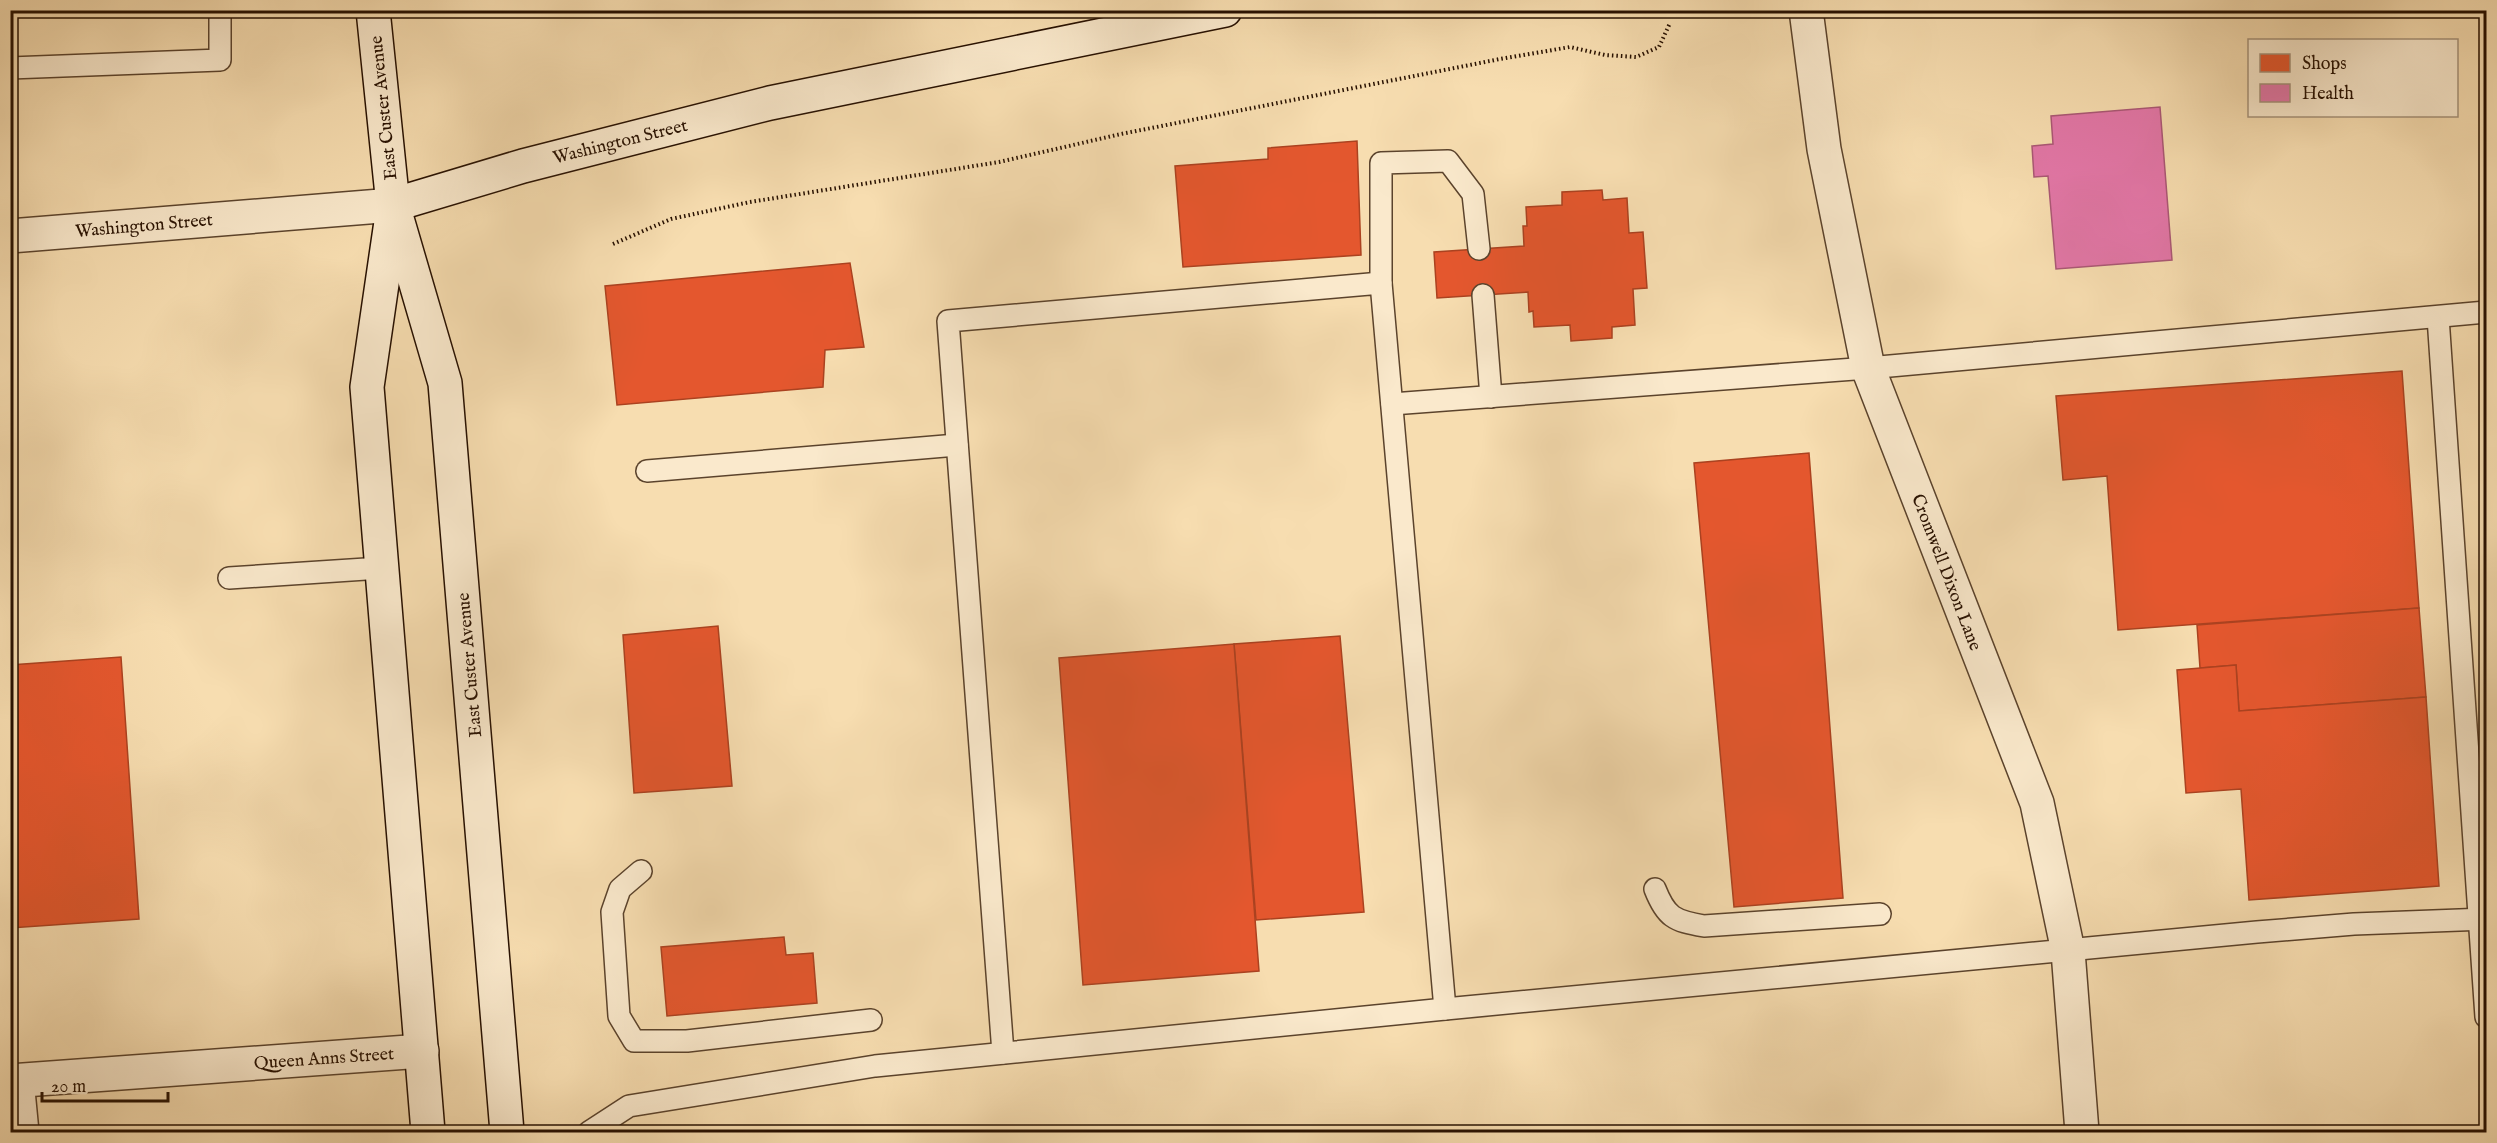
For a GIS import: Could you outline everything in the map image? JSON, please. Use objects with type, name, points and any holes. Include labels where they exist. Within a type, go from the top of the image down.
[{"type":"main road","name":"East Custer Avenue","points":[[374,10],[393,204],[446,383],[507,1132]]},
{"type":"main road","name":"Washington Street","points":[[10,236],[393,204],[523,166],[770,103],[1225,10]]},
{"type":"main road","name":"Cromwell Dixon Lane","points":[[1806,10],[1824,149],[1868,368],[2037,803],[2068,951],[2082,1132]]},
{"type":"main road","name":"East Custer Avenue","points":[[393,204],[367,387],[429,1132]]},
{"type":"main road","name":"Queen Anns Street","points":[[17,1081],[422,1051]]},
{"type":"lane","points":[[10,68],[220,60],[220,10]]},
{"type":"lane","points":[[1445,1009],[1382,283],[1381,163],[1448,161],[1473,194],[1479,249]]},
{"type":"lane","points":[[1003,1053],[948,321],[1382,283]]},
{"type":"lane","points":[[1483,295],[1491,397]]},
{"type":"lane","points":[[1392,404],[1868,368],[2487,312]]},
{"type":"lane","points":[[2438,317],[2483,919],[2487,1017]]},
{"type":"lane","points":[[647,471],[957,445]]},
{"type":"lane","points":[[229,578],[381,568]]},
{"type":"lane","points":[[641,871],[620,889],[612,912],[619,1016],[634,1041],[687,1041],[871,1020]]},
{"type":"lane","points":[[1655,889],[1663,909],[1682,923],[1704,926],[1880,914]]},
{"type":"lane","points":[[589,1132],[629,1106],[875,1066],[1445,1009],[2354,924],[2483,919]]},
{"type":"lane","points":[[17,1081],[28,1132]]},
{"type":"path","points":[[613,244],[671,219],[738,205],[999,162],[1121,134],[1500,59],[1570,47],[1605,55],[1636,57],[1659,47],[1670,23]]},
{"type":"building: Shops","points":[[1357,141],[1361,255],[1183,267],[1175,166],[1268,159],[1268,148]]},
{"type":"building: Shops","points":[[1602,190],[1603,200],[1627,198],[1629,233],[1643,232],[1647,288],[1633,289],[1635,325],[1612,327],[1612,338],[1571,341],[1570,325],[1534,327],[1533,311],[1529,312],[1528,292],[1437,298],[1434,252],[1524,246],[1523,226],[1527,226],[1526,207],[1562,205],[1562,192]]},
{"type":"building: Shops","points":[[850,263],[864,347],[825,350],[823,387],[617,405],[605,286]]},
{"type":"building: Shops","points":[[2402,371],[2419,608],[2118,630],[2107,476],[2063,480],[2056,396]]},
{"type":"building: Shops","points":[[1809,453],[1843,898],[1734,907],[1694,463]]},
{"type":"building: Shops","points":[[2419,608],[2426,697],[2239,711],[2236,665],[2200,668],[2197,625]]},
{"type":"building: Shops","points":[[718,626],[732,786],[634,793],[623,635]]},
{"type":"building: Shops","points":[[1340,636],[1364,912],[1256,920],[1234,644]]},
{"type":"building: Shops","points":[[1234,644],[1259,971],[1083,985],[1059,658]]},
{"type":"building: Shops","points":[[121,657],[139,919],[10,928],[10,665]]},
{"type":"building: Shops","points":[[2236,665],[2239,711],[2426,697],[2439,886],[2249,900],[2241,789],[2186,793],[2177,670]]},
{"type":"building: Shops","points":[[784,937],[786,955],[813,953],[817,1003],[667,1016],[661,947]]},
{"type":"building: Health","points":[[2160,107],[2172,260],[2056,269],[2048,176],[2034,177],[2032,146],[2053,144],[2051,116]]}]
